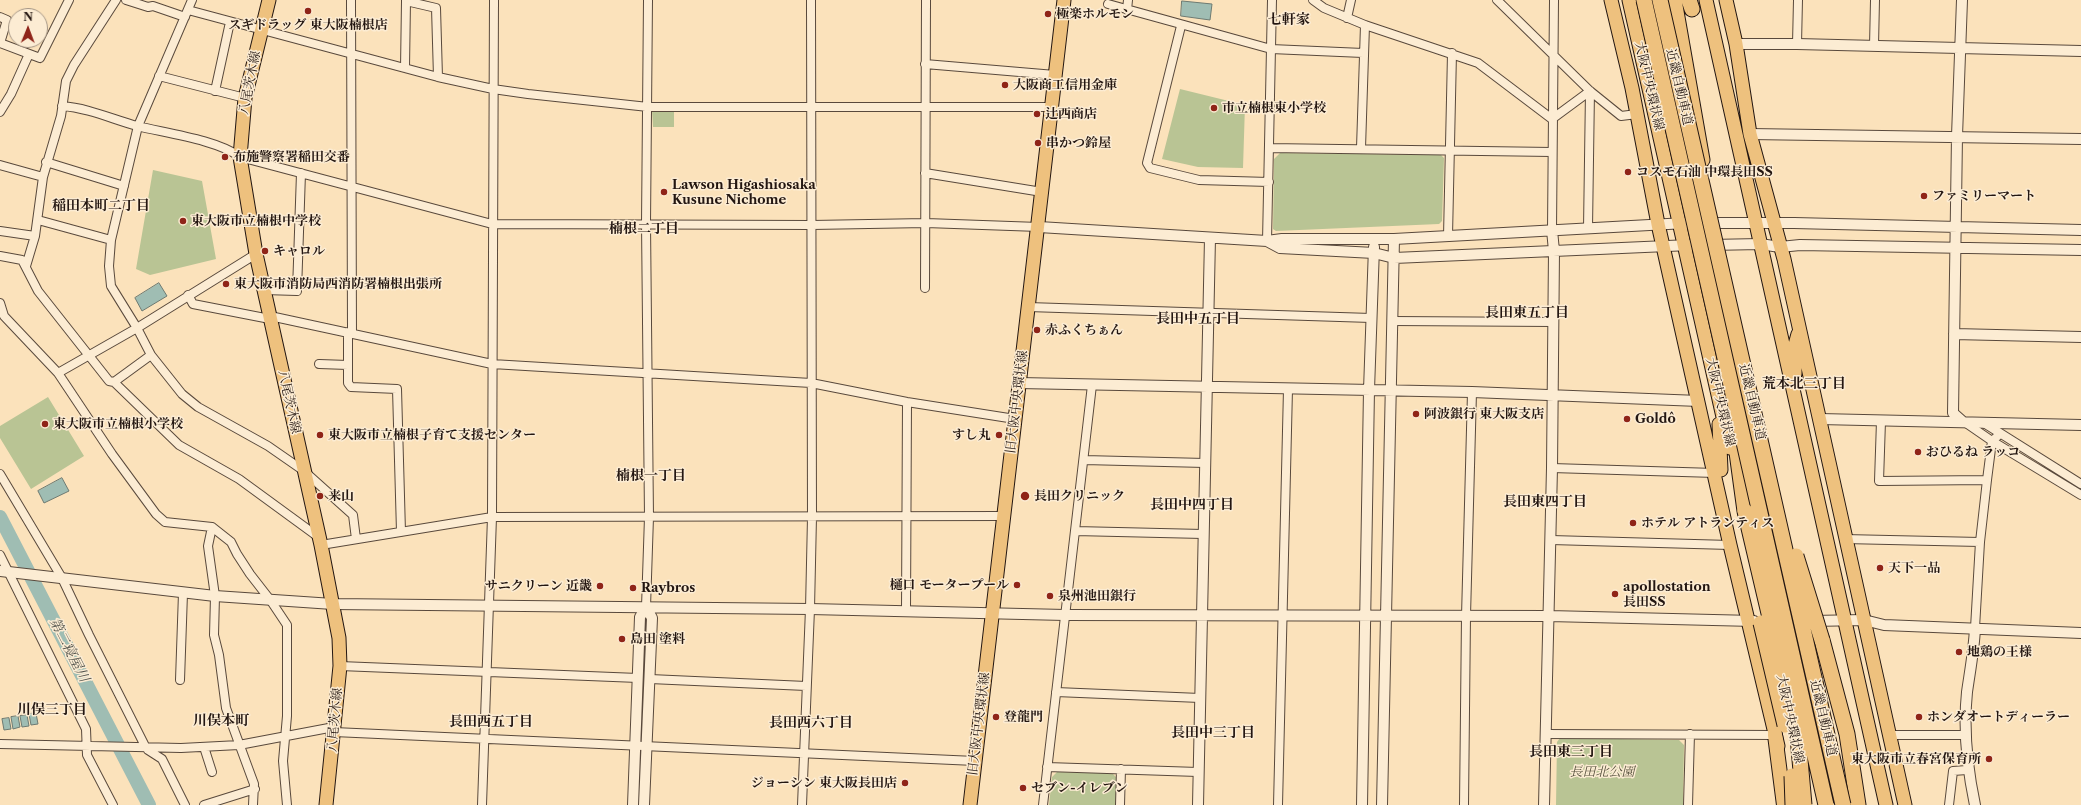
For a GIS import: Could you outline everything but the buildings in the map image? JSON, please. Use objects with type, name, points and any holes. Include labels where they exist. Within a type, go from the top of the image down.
[{"type":"highway","name":"近畿自動車道","points":[[1644,0],[1826,805]]},
{"type":"highway","name":"近畿自動車道","points":[[1660,0],[1843,805]]},
{"type":"highway","points":[[1674,0],[1699,137],[1704,195]]},
{"type":"highway","points":[[1706,273],[1736,441],[1761,624],[1788,739],[1794,805]]},
{"type":"highway","points":[[1763,450],[1822,640],[1868,805]]},
{"type":"highway","points":[[1746,512],[1798,737],[1804,805]]},
{"type":"highway","points":[[1848,734],[1858,805]]},
{"type":"highway","points":[[1775,735],[1784,805]]},
{"type":"main road","name":"八尾茨木線","points":[[269,0],[245,98],[240,157],[256,254],[333,604],[339,638],[340,666],[326,805]]},
{"type":"main road","name":"旧大阪中央環状線","points":[[970,805],[1028,307],[1039,227],[1051,107],[1064,0]]},
{"type":"main road","points":[[1611,0],[1637,114],[1658,224],[1722,502],[1730,545],[1749,620],[1775,735],[1794,805]]},
{"type":"main road","points":[[1620,0],[1636,32]]},
{"type":"main road","name":"大阪中央環状線","points":[[1629,0],[1717,388],[1809,805]]},
{"type":"main road","points":[[1706,0],[1886,805]]},
{"type":"main road","points":[[1726,0],[1736,44],[1750,134],[1775,224],[1820,419],[1844,538],[1864,620],[1904,805]]},
{"type":"main road","points":[[1794,395],[1795,345],[1799,328]]},
{"type":"main road","points":[[1717,388],[1722,502]]},
{"type":"main road","points":[[1865,714],[1904,805]]},
{"type":"street","points":[[0,17],[7,20],[0,43],[40,58],[70,0]]},
{"type":"street","points":[[26,266],[36,236],[43,177],[62,106],[66,81],[74,65],[116,0]]},
{"type":"street","points":[[126,0],[148,7],[153,6],[230,22],[438,77],[493,89],[648,107],[1051,107]]},
{"type":"street","points":[[192,0],[138,126],[111,240],[109,266],[111,286],[137,328],[151,355],[176,388],[198,407],[268,446],[304,471],[353,515],[356,539]]},
{"type":"street","points":[[351,0],[350,332],[348,383],[351,387],[397,389],[401,532]]},
{"type":"street","points":[[482,805],[492,517],[494,0]]},
{"type":"street","points":[[633,805],[640,617],[646,607],[649,517],[646,224],[648,0]]},
{"type":"street","points":[[802,805],[812,517],[811,0]]},
{"type":"street","points":[[926,0],[926,288]]},
{"type":"street","points":[[1127,10],[1128,0]]},
{"type":"street","points":[[1267,241],[1272,0]]},
{"type":"street","points":[[1313,0],[1324,8],[1364,25],[1452,53],[1478,63],[1552,118]]},
{"type":"street","points":[[1347,18],[1351,0]]},
{"type":"street","points":[[1497,0],[1590,91],[1621,116],[1637,114]]},
{"type":"street","points":[[1544,805],[1551,540],[1554,322],[1552,118],[1554,0]]},
{"type":"street","points":[[1797,44],[1798,0]]},
{"type":"street","points":[[1874,46],[1875,0]]},
{"type":"street","points":[[1962,0],[1957,136],[1953,413],[1962,421],[1992,441],[2081,495]]},
{"type":"street","points":[[405,68],[406,1],[436,8],[438,77]]},
{"type":"street","points":[[1108,4],[1181,26],[1271,49],[1364,53]]},
{"type":"street","points":[[216,91],[230,22]]},
{"type":"street","points":[[1361,148],[1364,25]]},
{"type":"street","points":[[1181,26],[1146,163],[1150,168],[1199,180],[1269,182]]},
{"type":"street","points":[[1736,44],[1797,44],[2081,51]]},
{"type":"street","points":[[1448,236],[1452,53]]},
{"type":"street","points":[[0,112],[12,94],[29,54]]},
{"type":"street","points":[[925,64],[1055,75]]},
{"type":"street","points":[[159,76],[245,98]]},
{"type":"street","points":[[1552,118],[1590,91]]},
{"type":"street","points":[[1588,228],[1590,91]]},
{"type":"street","points":[[62,106],[77,107],[138,126],[231,150],[240,157],[492,224],[812,225],[926,223],[1039,227],[1267,241],[1282,239],[1394,239],[1680,223],[1755,222],[1775,224],[1794,223],[2081,230]]},
{"type":"street","points":[[1750,134],[2081,139]]},
{"type":"street","points":[[1269,148],[1361,148],[1552,152]]},
{"type":"street","points":[[46,162],[124,186]]},
{"type":"street","points":[[0,165],[43,177]]},
{"type":"street","points":[[264,290],[297,291],[301,173]]},
{"type":"street","points":[[925,173],[1042,192]]},
{"type":"street","points":[[38,220],[111,240]]},
{"type":"street","points":[[0,230],[36,236]]},
{"type":"street","points":[[1198,805],[1210,238]]},
{"type":"street","points":[[1362,805],[1369,390],[1374,239]]},
{"type":"street","points":[[1382,805],[1394,239]]},
{"type":"street","points":[[1267,241],[1280,248],[1374,253],[1394,258],[1684,245],[1760,244],[1780,247],[1800,245],[2081,250]]},
{"type":"street","points":[[58,373],[137,328],[256,254]]},
{"type":"street","points":[[0,256],[22,260],[38,291],[108,381],[114,382],[179,445],[239,479],[319,540],[356,539],[492,517],[1004,516]]},
{"type":"street","points":[[188,295],[193,304],[350,332],[492,364],[811,383],[907,402],[1015,419]]},
{"type":"street","points":[[0,303],[2,320],[58,373],[112,454],[156,514],[165,522],[212,527],[231,542],[250,574],[287,625],[287,716],[283,761],[287,805]]},
{"type":"street","points":[[1028,307],[1371,318]]},
{"type":"street","points":[[1392,321],[1554,322]]},
{"type":"street","points":[[1954,334],[2081,337]]},
{"type":"street","points":[[114,382],[151,355]]},
{"type":"street","points":[[318,364],[348,365]]},
{"type":"street","points":[[1019,383],[1369,390],[1391,392],[1472,392],[1699,401]]},
{"type":"street","points":[[1043,805],[1092,385]]},
{"type":"street","points":[[1278,805],[1288,389]]},
{"type":"street","points":[[1464,805],[1466,616],[1472,392]]},
{"type":"street","points":[[906,610],[905,515],[907,402]]},
{"type":"street","points":[[1820,419],[1962,421],[1984,424],[2081,425]]},
{"type":"street","points":[[1881,421],[1879,481],[1987,480]]},
{"type":"street","points":[[1984,424],[2081,484]]},
{"type":"street","points":[[1975,805],[1967,770],[1965,735],[1967,694],[1974,628],[1980,542],[1987,480],[1992,441],[2000,434]]},
{"type":"street","points":[[1084,460],[1205,463]]},
{"type":"street","points":[[1552,468],[1715,473]]},
{"type":"street","points":[[0,474],[60,577],[145,746],[148,750],[162,759],[185,805]]},
{"type":"street","points":[[212,527],[208,546],[208,557],[215,596],[214,635],[226,708],[255,789],[253,805]]},
{"type":"street","points":[[1075,531],[1203,534]]},
{"type":"street","points":[[1844,538],[1980,542]]},
{"type":"street","points":[[1551,540],[1730,545]]},
{"type":"street","points":[[0,555],[4,572],[86,729],[88,744],[87,755],[113,805]]},
{"type":"street","points":[[4,572],[60,577],[183,593],[271,601],[333,604],[490,607],[906,610],[1065,615],[1549,616],[1749,620],[1769,622],[1864,620],[1884,625],[2081,634]]},
{"type":"street","points":[[180,680],[183,593]]},
{"type":"street","points":[[644,805],[652,618],[646,607]]},
{"type":"street","points":[[340,666],[638,678]]},
{"type":"street","points":[[650,679],[806,686]]},
{"type":"street","points":[[1056,692],[1200,698]]},
{"type":"street","points":[[0,744],[88,744],[204,747],[239,745],[334,729],[485,738],[975,761]]},
{"type":"street","points":[[1545,734],[1775,735]]},
{"type":"street","points":[[1688,805],[1690,734]]},
{"type":"street","points":[[1888,735],[1965,735]]},
{"type":"street","points":[[204,747],[212,772]]},
{"type":"street","points":[[1047,767],[1198,772]]},
{"type":"street","points":[[1120,805],[1121,769]]},
{"type":"street","points":[[1949,805],[1953,771],[1967,770]]},
{"type":"street","points":[[204,805],[255,789]]},
{"type":"green space","points":[[1180,89],[1245,105],[1243,168],[1198,167],[1162,159]]},
{"type":"green space","points":[[652,110],[674,110],[674,127],[653,127]]},
{"type":"green space","points":[[1280,153],[1441,155],[1444,158],[1442,221],[1439,224],[1276,231],[1273,229],[1274,159]]},
{"type":"green space","points":[[153,170],[202,181],[216,259],[150,275],[136,269]]},
{"type":"green space","points":[[48,397],[84,456],[31,489],[0,438],[0,426]]},
{"type":"green space","name":"長田北公園","points":[[1560,738],[1679,740],[1684,745],[1683,805],[1556,805],[1557,742]]},
{"type":"green space","points":[[1057,772],[1112,773],[1117,778],[1117,805],[1049,805],[1052,777]]},
{"type":"water","points":[[1182,1],[1212,4],[1210,20],[1181,16]]},
{"type":"water","points":[[159,283],[167,296],[142,311],[135,298]]},
{"type":"water","points":[[62,478],[69,491],[44,503],[38,491]]},
{"type":"water","points":[[36,713],[38,724],[31,725],[29,714]]},
{"type":"water","points":[[27,715],[29,726],[22,727],[20,716]]},
{"type":"water","points":[[18,716],[20,727],[13,729],[11,717]]},
{"type":"water","points":[[9,718],[11,729],[4,730],[2,719]]},
{"type":"waterway","name":"第二寝屋川","points":[[0,517],[149,805]]},
{"type":"place","name":"スギドラッグ 東大阪楠根店","points":[[308,11]]},
{"type":"place","name":"極楽ホルモン","points":[[1048,14]]},
{"type":"place","name":"大阪商工信用金庫","points":[[1005,85]]},
{"type":"place","name":"市立楠根東小学校","points":[[1214,108]]},
{"type":"place","name":"辻西商店","points":[[1037,114]]},
{"type":"place","name":"串かつ鈴屋","points":[[1038,143]]},
{"type":"place","name":"布施警察署稲田交番","points":[[225,157]]},
{"type":"place","name":"コスモ石油 中環長田SS","points":[[1628,172]]},
{"type":"place","name":"Lawson Higashiosaka Kusune Nichome","points":[[664,192]]},
{"type":"place","name":"ファミリーマート","points":[[1924,196]]},
{"type":"place","name":"東大阪市立楠根中学校","points":[[183,221]]},
{"type":"place","name":"キャロル","points":[[265,251]]},
{"type":"place","name":"東大阪市消防局西消防署楠根出張所","points":[[226,284]]},
{"type":"place","name":"赤ふくちぁん","points":[[1037,330]]},
{"type":"place","name":"阿波銀行 東大阪支店","points":[[1416,414]]},
{"type":"place","name":"Goldô","points":[[1627,419]]},
{"type":"place","name":"東大阪市立楠根小学校","points":[[45,424]]},
{"type":"place","name":"東大阪市立楠根子育て支援センター","points":[[320,435]]},
{"type":"place","name":"すし丸","points":[[999,435]]},
{"type":"place","name":"おひるね ラッコ","points":[[1918,452]]},
{"type":"place","name":"来山","points":[[320,496]]},
{"type":"place","name":"長田クリニック","points":[[1025,496]]},
{"type":"place","name":"ホテル アトランティス","points":[[1633,523]]},
{"type":"place","name":"天下一品","points":[[1880,568]]},
{"type":"place","name":"樋口 モータープール","points":[[1017,585]]},
{"type":"place","name":"サニクリーン 近畿","points":[[600,586]]},
{"type":"place","name":"Raybros","points":[[633,588]]},
{"type":"place","name":"apollostation 長田SS","points":[[1615,594]]},
{"type":"place","name":"泉州池田銀行","points":[[1050,596]]},
{"type":"place","name":"島田 塗料","points":[[622,639]]},
{"type":"place","name":"地鶏の王様","points":[[1959,652]]},
{"type":"place","name":"登龍門","points":[[996,717]]},
{"type":"place","name":"ホンダオートディーラー","points":[[1919,717]]},
{"type":"place","name":"東大阪市立春宮保育所","points":[[1989,759]]},
{"type":"place","name":"ジョーシン 東大阪長田店","points":[[905,783]]},
{"type":"place","name":"セブン-イレブン","points":[[1023,788]]},
{"type":"district","name":"七軒家","points":[[1289,20]]},
{"type":"district","name":"稲田本町二丁目","points":[[101,206]]},
{"type":"district","name":"楠根二丁目","points":[[644,229]]},
{"type":"district","name":"長田東五丁目","points":[[1527,313]]},
{"type":"district","name":"長田中五丁目","points":[[1198,319]]},
{"type":"district","name":"荒本北三丁目","points":[[1804,384]]},
{"type":"district","name":"楠根一丁目","points":[[651,476]]},
{"type":"district","name":"長田東四丁目","points":[[1545,502]]},
{"type":"district","name":"長田中四丁目","points":[[1192,505]]},
{"type":"district","name":"川俣三丁目","points":[[52,710]]},
{"type":"district","name":"川俣本町","points":[[221,721]]},
{"type":"district","name":"長田西五丁目","points":[[491,722]]},
{"type":"district","name":"長田西六丁目","points":[[811,723]]},
{"type":"district","name":"長田中三丁目","points":[[1213,733]]},
{"type":"district","name":"長田東三丁目","points":[[1571,752]]}]
